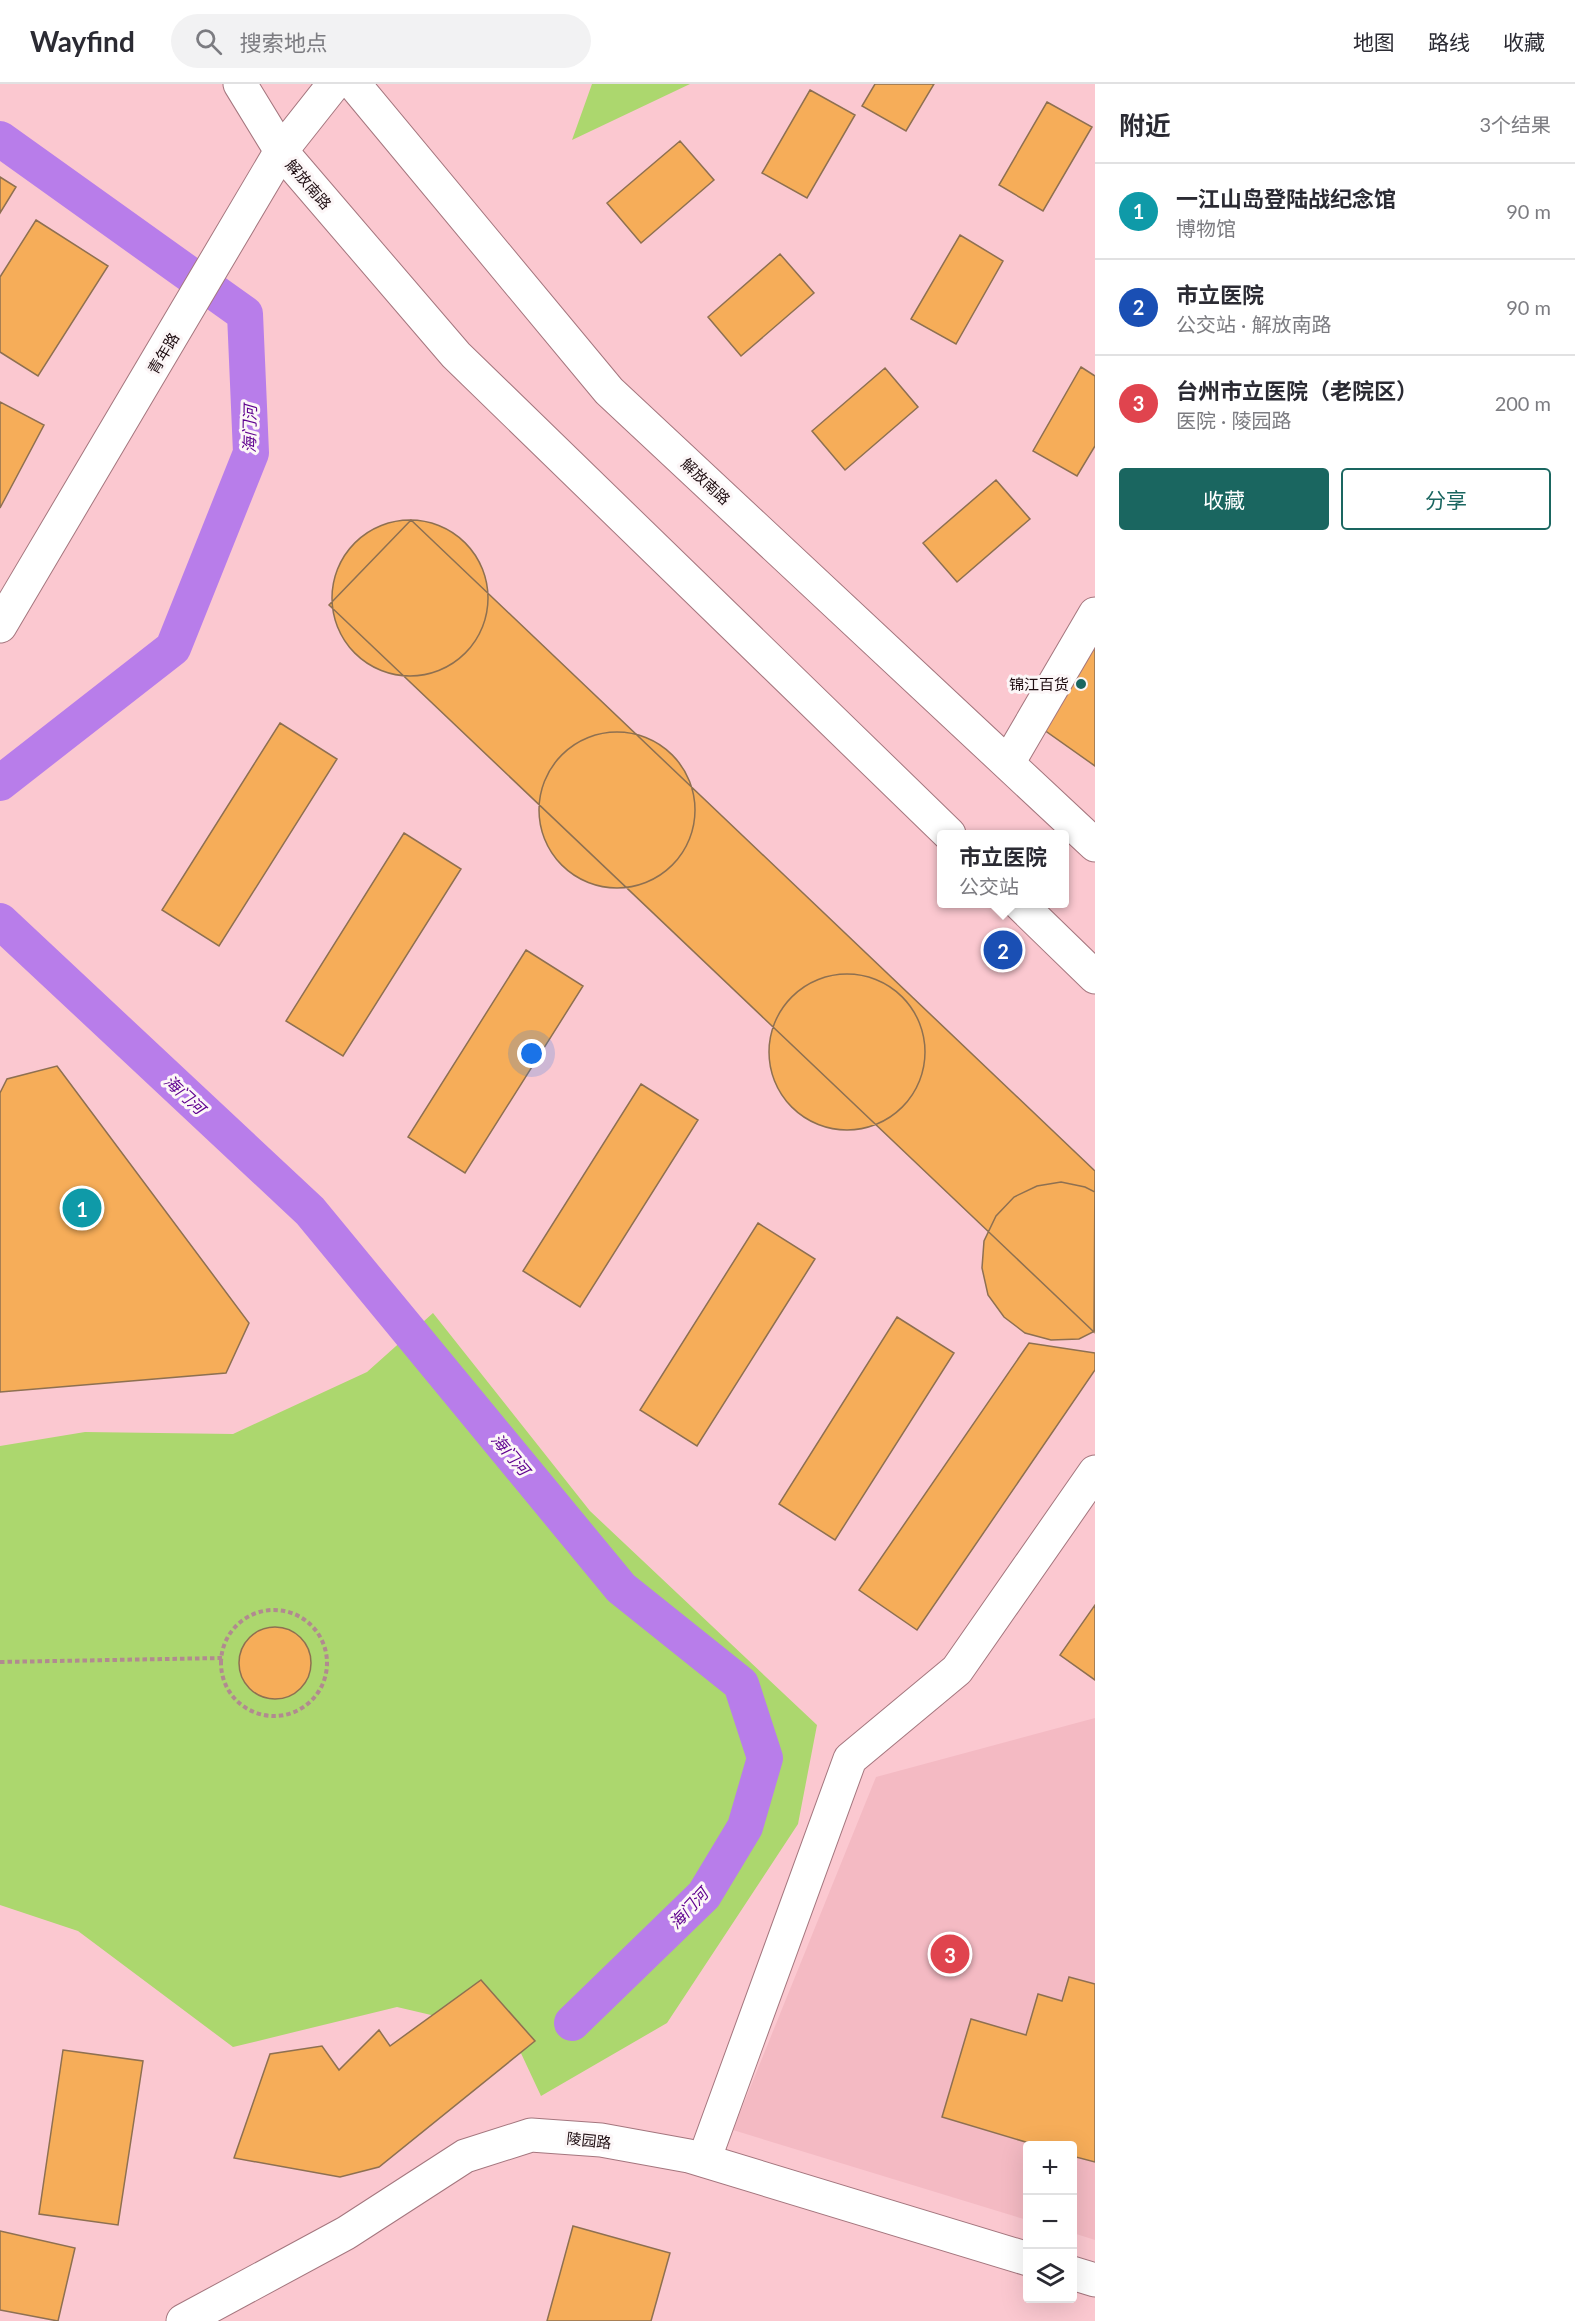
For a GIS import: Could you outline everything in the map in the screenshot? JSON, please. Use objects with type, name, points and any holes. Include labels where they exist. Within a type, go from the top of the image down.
[{"type":"main road","name":"解放南路","points":[[240,84],[282,152],[456,355],[945,830]]},
{"type":"main road","name":"青年路","points":[[0,626],[282,152],[334,84]]},
{"type":"main road","name":"解放南路","points":[[354,84],[609,391],[1095,845]]},
{"type":"main road","points":[[1008,763],[1095,614]]},
{"type":"main road","points":[[1025,908],[1095,976]]},
{"type":"main road","points":[[704,2160],[850,1759],[957,1671],[1095,1472]]},
{"type":"main road","name":"陵园路","points":[[183,2321],[346,2233],[465,2156],[531,2135],[601,2140],[704,2160],[1023,2257]]},
{"type":"main road","points":[[1077,2275],[1095,2280]]},
{"type":"path","points":[[269,1610],[287,1611],[303,1618],[316,1630],[325,1646],[328,1664],[324,1681],[315,1696],[293,1712],[268,1716],[252,1711],[238,1702],[228,1689],[222,1673],[222,1658],[227,1639],[237,1624],[252,1614],[269,1610]]},
{"type":"path","points":[[0,1662],[222,1658]]},
{"type":"shaded area","points":[[1095,1718],[1095,2240],[1077,2234],[1077,2141],[1023,2141],[1023,2219],[733,2130],[876,1777]]},
{"type":"green space","points":[[592,84],[690,84],[572,140]]},
{"type":"green space","points":[[433,1313],[590,1511],[817,1725],[798,1824],[667,2023],[541,2096],[512,2034],[397,2007],[233,2047],[78,1931],[0,1905],[0,1446],[85,1432],[233,1434],[367,1372]]},
{"type":"building","points":[[875,84],[934,84],[906,131],[862,106]]},
{"type":"building","points":[[810,90],[855,115],[807,198],[762,173]]},
{"type":"building","points":[[1047,102],[1092,127],[1043,211],[999,185]]},
{"type":"building","points":[[680,141],[714,180],[641,243],[607,203]]},
{"type":"building","points":[[0,177],[16,187],[0,213]]},
{"type":"building","points":[[36,220],[108,266],[38,376],[0,352],[0,277]]},
{"type":"building","points":[[960,235],[1003,261],[956,344],[911,319]]},
{"type":"building","points":[[780,254],[814,293],[741,356],[708,317]]},
{"type":"building","points":[[1081,367],[1095,376],[1095,446],[1077,476],[1033,451]]},
{"type":"building","points":[[885,368],[918,407],[845,470],[812,431]]},
{"type":"building","points":[[0,402],[44,425],[0,508]]},
{"type":"building","points":[[996,480],[1030,519],[957,582],[923,543]]},
{"type":"building","points":[[410,520],[425,521],[440,526],[454,533],[465,543],[475,554],[482,568],[487,583],[487,613],[482,628],[475,642],[465,653],[454,663],[440,670],[425,675],[410,676],[395,675],[380,670],[366,663],[355,653],[345,642],[338,628],[333,613],[332,598],[333,583],[338,568],[345,554],[355,543],[366,533],[380,526],[395,521]]},
{"type":"building","points":[[411,520],[1095,1171],[1094,1332],[329,605]]},
{"type":"building","name":"锦江百货","points":[[1095,642],[1095,766],[1040,727]]},
{"type":"building","points":[[280,723],[337,759],[219,946],[162,910]]},
{"type":"building","points":[[617,732],[632,733],[647,738],[661,745],[672,755],[682,766],[689,780],[694,795],[694,825],[689,840],[682,854],[672,865],[661,875],[647,882],[632,887],[617,888],[602,887],[587,882],[573,875],[562,865],[552,854],[545,840],[540,825],[539,810],[540,795],[545,780],[552,766],[562,755],[573,745],[587,738],[602,733]]},
{"type":"building","points":[[404,833],[461,869],[343,1056],[286,1021]]},
{"type":"building","points":[[526,950],[583,986],[465,1173],[408,1137]]},
{"type":"building","points":[[847,974],[862,975],[877,980],[891,987],[902,997],[912,1008],[919,1022],[924,1037],[924,1067],[919,1082],[912,1096],[902,1107],[891,1117],[877,1124],[862,1129],[847,1130],[832,1129],[817,1124],[803,1117],[792,1107],[782,1096],[775,1082],[770,1067],[769,1052],[770,1037],[775,1022],[782,1008],[792,997],[803,987],[817,980],[832,975]]},
{"type":"building","points":[[57,1066],[249,1323],[226,1373],[0,1392],[0,1093],[7,1079]]},
{"type":"building","points":[[641,1084],[698,1120],[580,1307],[523,1271]]},
{"type":"building","points":[[1061,1182],[1085,1187],[1095,1192],[1095,1331],[1079,1339],[1051,1340],[1025,1333],[1004,1317],[988,1295],[982,1268],[984,1241],[996,1216],[1014,1197],[1037,1186]]},
{"type":"building","points":[[758,1223],[815,1259],[697,1446],[640,1410]]},
{"type":"building","points":[[897,1317],[954,1353],[835,1540],[779,1504]]},
{"type":"building","points":[[1029,1343],[1095,1353],[1095,1370],[917,1630],[859,1590]]},
{"type":"building","points":[[1095,1605],[1095,1680],[1060,1655]]},
{"type":"building","points":[[282,1627],[301,1637],[309,1649],[311,1663],[309,1677],[301,1689],[289,1697],[268,1699],[249,1689],[241,1677],[239,1656],[249,1637],[261,1629]]},
{"type":"building","points":[[1069,1977],[1095,1984],[1095,2162],[1077,2157],[1077,2141],[1023,2141],[942,2117],[971,2019],[1026,2035],[1038,1994],[1062,2001]]},
{"type":"building","points":[[481,1980],[535,2041],[379,2167],[340,2177],[234,2158],[270,2054],[322,2046],[339,2070],[379,2030],[390,2046]]},
{"type":"building","points":[[63,2050],[143,2061],[118,2225],[39,2214]]},
{"type":"building","points":[[573,2226],[670,2253],[651,2321],[547,2321]]},
{"type":"building","points":[[0,2231],[75,2248],[58,2321],[0,2310]]},
{"type":"waterway","name":"海门河","points":[[0,139],[245,314],[251,453],[173,648],[0,783]]},
{"type":"waterway","name":"海门河","points":[[0,921],[310,1211],[621,1588],[741,1684],[765,1758],[745,1827],[704,1895],[572,2023]]},
{"type":"place","name":"锦江百货","points":[[1081,684]]},
{"type":"place","name":"市立医院","points":[[1003,950]]},
{"type":"place","name":"一江山岛登陆战纪念馆","points":[[82,1208]]},
{"type":"place","name":"台州市立医院（老院区）","points":[[950,1954]]}]
